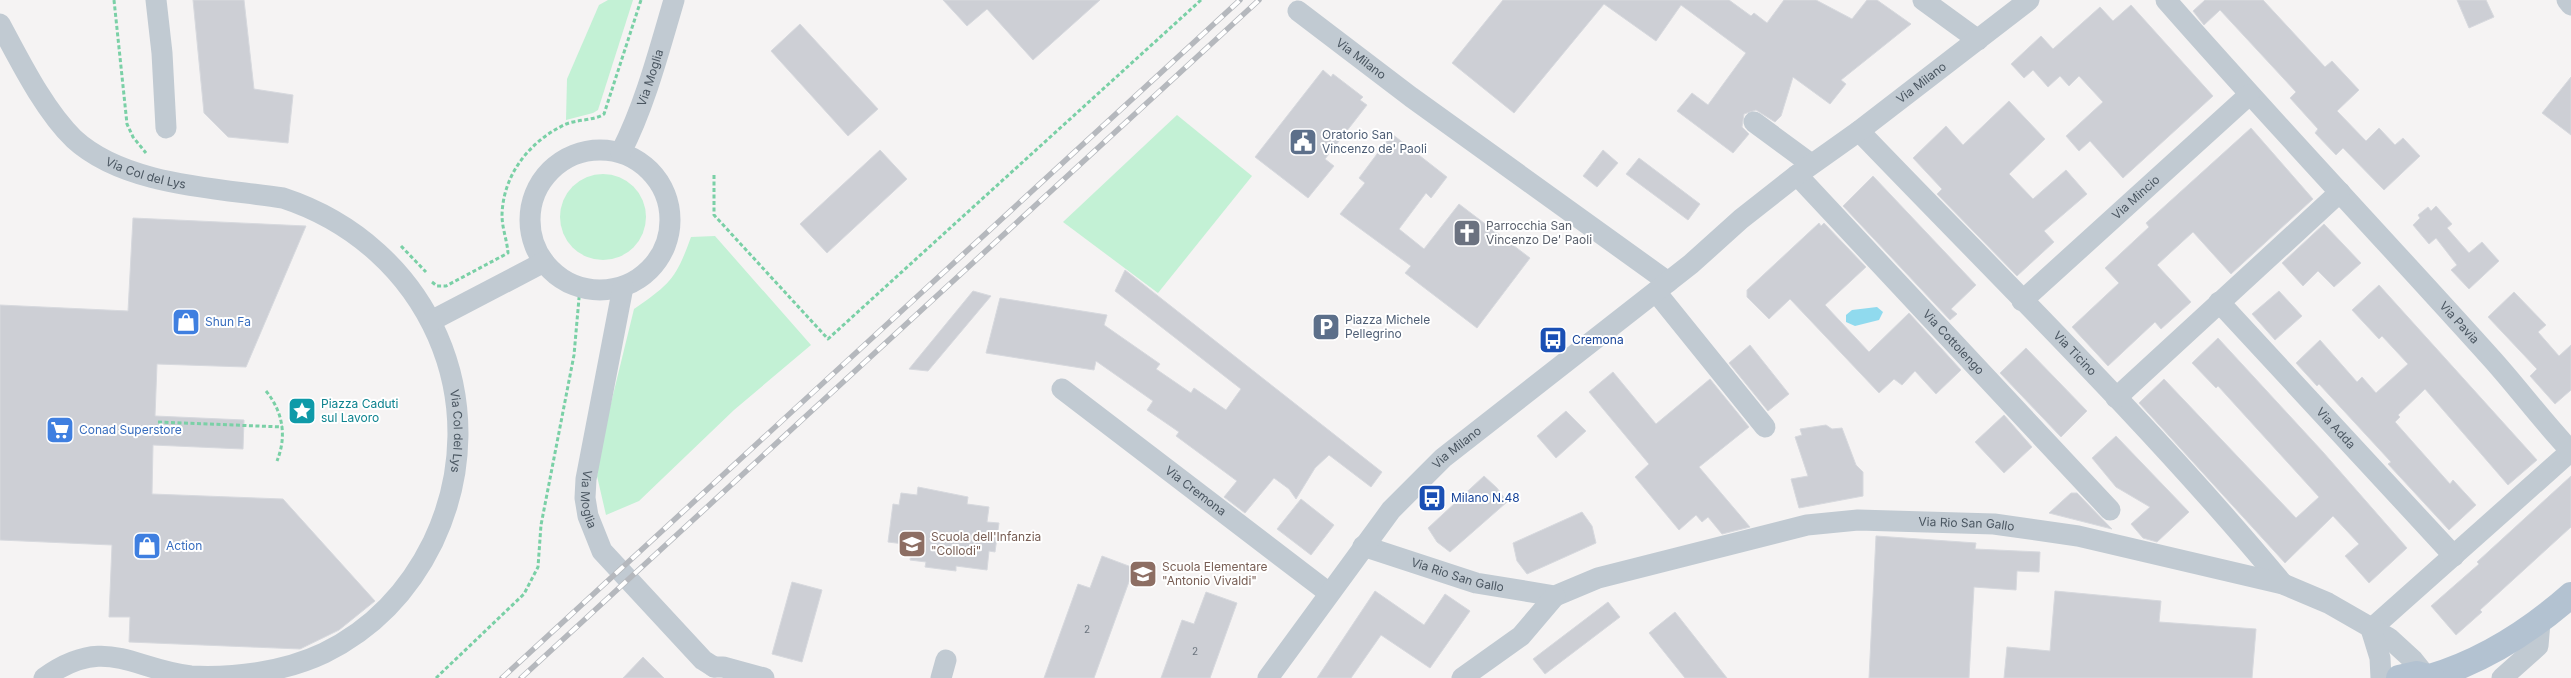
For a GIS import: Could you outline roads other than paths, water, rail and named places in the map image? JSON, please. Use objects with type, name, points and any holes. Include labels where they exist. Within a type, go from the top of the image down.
[{"type":"main road","points":[[2399,678],[2409,674],[2429,677],[2464,665],[2515,640],[2540,622],[2571,595]]},
{"type":"main road","points":[[2472,678],[2508,656],[2515,640]]},
{"type":"street","points":[[156,0],[162,53],[166,128]]},
{"type":"street","name":"Via Moglia","points":[[621,152],[631,133],[654,68],[674,0]]},
{"type":"street","points":[[1923,0],[1978,40]]},
{"type":"street","name":"Via Milano","points":[[1268,678],[1391,510],[1443,458],[1692,264],[1741,219],[1804,169],[1859,131],[2029,0]]},
{"type":"street","name":"Via Pavia","points":[[2166,0],[2249,95],[2494,361],[2534,411],[2571,452],[2371,629]]},
{"type":"street","points":[[2567,0],[2571,5]]},
{"type":"street","name":"Via Milano","points":[[1298,11],[1662,287]]},
{"type":"street","name":"Via Col del Lys","points":[[0,24],[28,77],[64,127],[91,152],[111,162],[163,179],[283,198],[330,218],[355,234],[394,268],[415,294],[431,321],[446,353],[459,433],[458,458],[448,504],[439,528],[415,574],[388,608],[368,626],[324,653],[279,669],[251,674],[205,678],[167,671],[117,657],[98,656],[76,661],[44,678]]},
{"type":"street","name":"Via Mincio","points":[[2022,301],[2249,95]]},
{"type":"street","points":[[1754,122],[1804,169]]},
{"type":"street","name":"Via Ticino","points":[[1859,131],[2116,398],[2235,526],[2283,584]]},
{"type":"street","points":[[599,149],[621,152],[641,162],[657,177],[667,197],[671,219],[668,241],[658,260],[642,276],[623,287],[608,290],[580,287],[559,277],[544,262],[533,243],[530,221],[533,199],[542,179],[558,163],[577,153],[599,149]]},
{"type":"street","name":"Via Cottolengo","points":[[1804,169],[2110,510]]},
{"type":"street","points":[[2116,398],[2340,192]]},
{"type":"street","points":[[431,321],[544,262]]},
{"type":"street","name":"Via Moglia","points":[[623,287],[586,479],[585,498],[588,516],[602,551],[703,660],[711,673]]},
{"type":"street","points":[[1662,287],[1766,427]]},
{"type":"street","name":"Via Adda","points":[[2219,302],[2454,556]]},
{"type":"street","name":"Via Cremona","points":[[1062,389],[1329,593]]},
{"type":"street","name":"Via Rio San Gallo","points":[[1462,678],[1521,636],[1555,596],[1598,578],[1807,525],[1858,520],[1994,524],[2078,536],[2283,584],[2328,603],[2389,638],[2429,677]]},
{"type":"street","name":"Via Rio San Gallo","points":[[1363,546],[1476,583],[1555,596]]},
{"type":"street","points":[[2502,678],[2538,646],[2540,622]]},
{"type":"street","points":[[2371,629],[2380,658],[2381,678]]},
{"type":"street","points":[[711,673],[723,667],[764,678]]},
{"type":"water","points":[[1877,307],[1883,312],[1879,320],[1855,326],[1846,322],[1846,315],[1852,310]]},
{"type":"railway","points":[[502,678],[1240,0]]},
{"type":"railway","points":[[521,678],[1259,0]]},
{"type":"place","name":"Oratorio San Vincenzo de' Paoli","points":[[1303,142]]},
{"type":"place","name":"Parrocchia San Vincenzo De' Paoli","points":[[1467,233]]},
{"type":"place","name":"Shun Fa","points":[[186,322]]},
{"type":"place","name":"Piazza Michele Pellegrino","points":[[1326,327]]},
{"type":"place","name":"Cremona","points":[[1553,340]]},
{"type":"place","name":"Piazza Caduti sul Lavoro","points":[[302,411]]},
{"type":"place","name":"Conad Superstore","points":[[60,430]]},
{"type":"place","name":"Milano N.48","points":[[1432,498]]},
{"type":"place","name":"Scuola dell'Infanzia \"Collodi\"","points":[[912,544]]},
{"type":"place","name":"Action","points":[[147,546]]},
{"type":"place","name":"Scuola Elementare \"Antonio Vivaldi\"","points":[[1143,574]]}]
